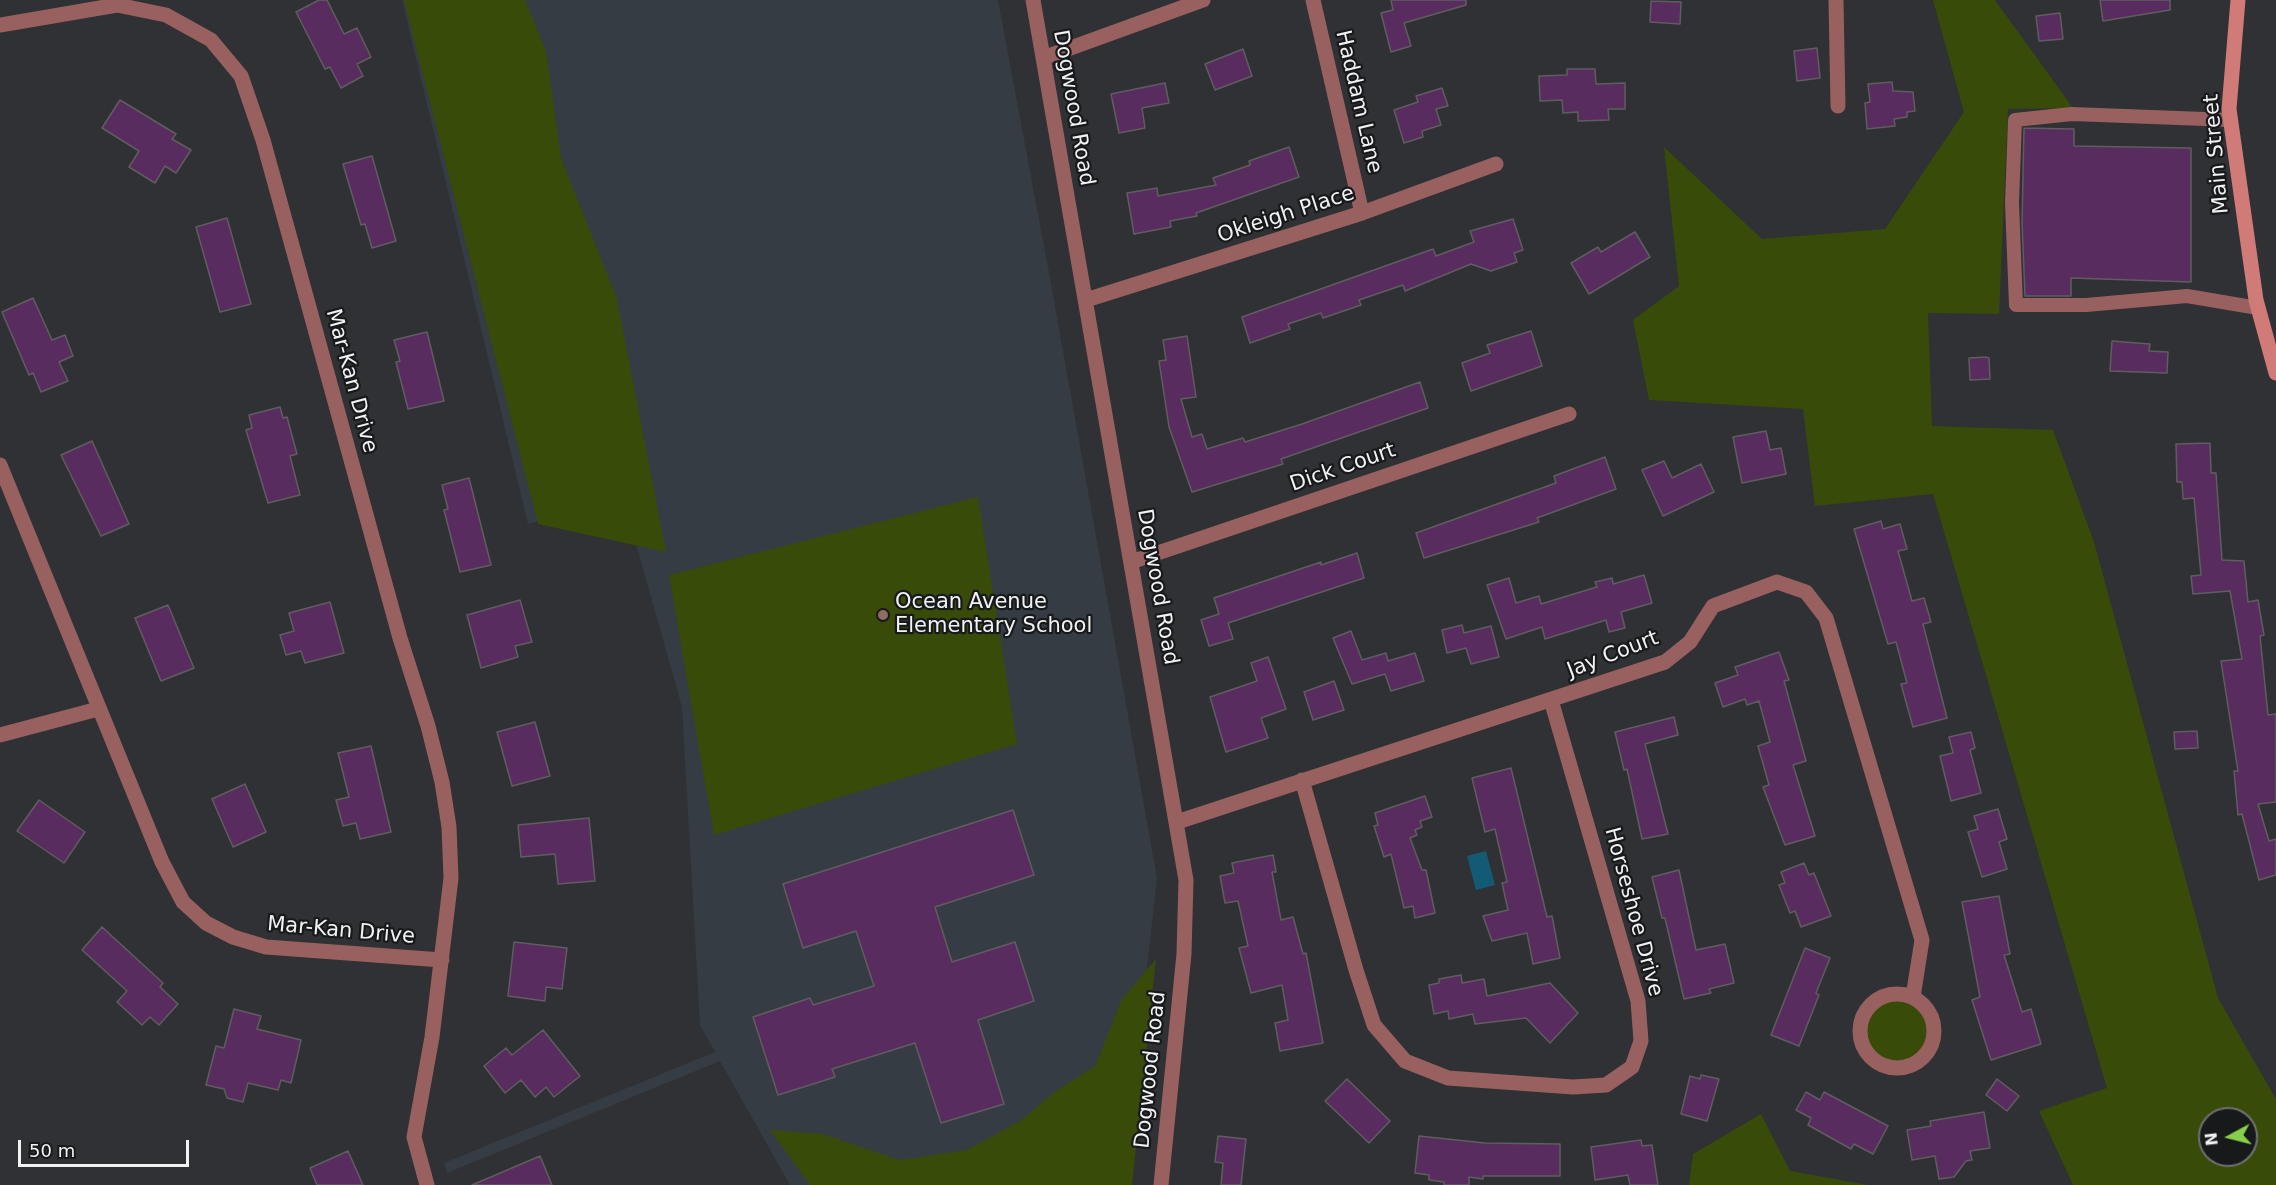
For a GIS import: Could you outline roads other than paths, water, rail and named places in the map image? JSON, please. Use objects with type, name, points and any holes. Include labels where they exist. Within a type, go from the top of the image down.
[{"type":"main road","name":"Main Street","points":[[2238,0],[2229,109],[2258,308],[2276,374]]},
{"type":"street","name":"Dogwood Road","points":[[1033,0],[1186,880],[1184,954],[1161,1185]]},
{"type":"street","points":[[1043,57],[1203,0]]},
{"type":"street","name":"Haddam Lane","points":[[1313,0],[1362,213]]},
{"type":"street","points":[[1836,0],[1838,106]]},
{"type":"street","name":"Mar-Kan Drive","points":[[0,25],[117,5],[166,15],[211,40],[241,76],[263,140],[442,782],[449,827],[451,878],[442,960],[414,1137],[427,1185]]},
{"type":"street","name":"Okleigh Place","points":[[1086,300],[1362,213],[1496,164]]},
{"type":"street","name":"Dick Court","points":[[1131,562],[1569,414]]},
{"type":"street","name":"Mar-Kan Drive","points":[[0,465],[162,862],[183,902],[206,923],[232,938],[266,947],[442,960]]},
{"type":"street","name":"Jay Court","points":[[1177,822],[1665,662],[1690,642],[1713,606],[1777,582],[1806,592],[1826,618],[1922,940],[1913,998]]},
{"type":"street","name":"Horseshoe Drive","points":[[1302,780],[1374,1025],[1405,1061],[1448,1078],[1573,1087],[1606,1085],[1632,1067],[1641,1041],[1638,1001],[1551,700]]},
{"type":"street","points":[[0,735],[98,709]]},
{"type":"street","points":[[1890,994],[1913,998],[1923,1005],[1933,1022],[1933,1041],[1928,1052],[1919,1062],[1907,1067],[1895,1069],[1882,1066],[1865,1050],[1860,1027],[1863,1016],[1879,999],[1890,994]]},
{"type":"lane","points":[[2231,120],[2072,114],[2015,120],[2012,203],[2016,305],[2086,305],[2187,296],[2258,308]]},
{"type":"water","points":[[1486,851],[1495,885],[1476,890],[1467,856]]},
{"type":"place","name":"Ocean Avenue Elementary School","points":[[883,615]]}]
